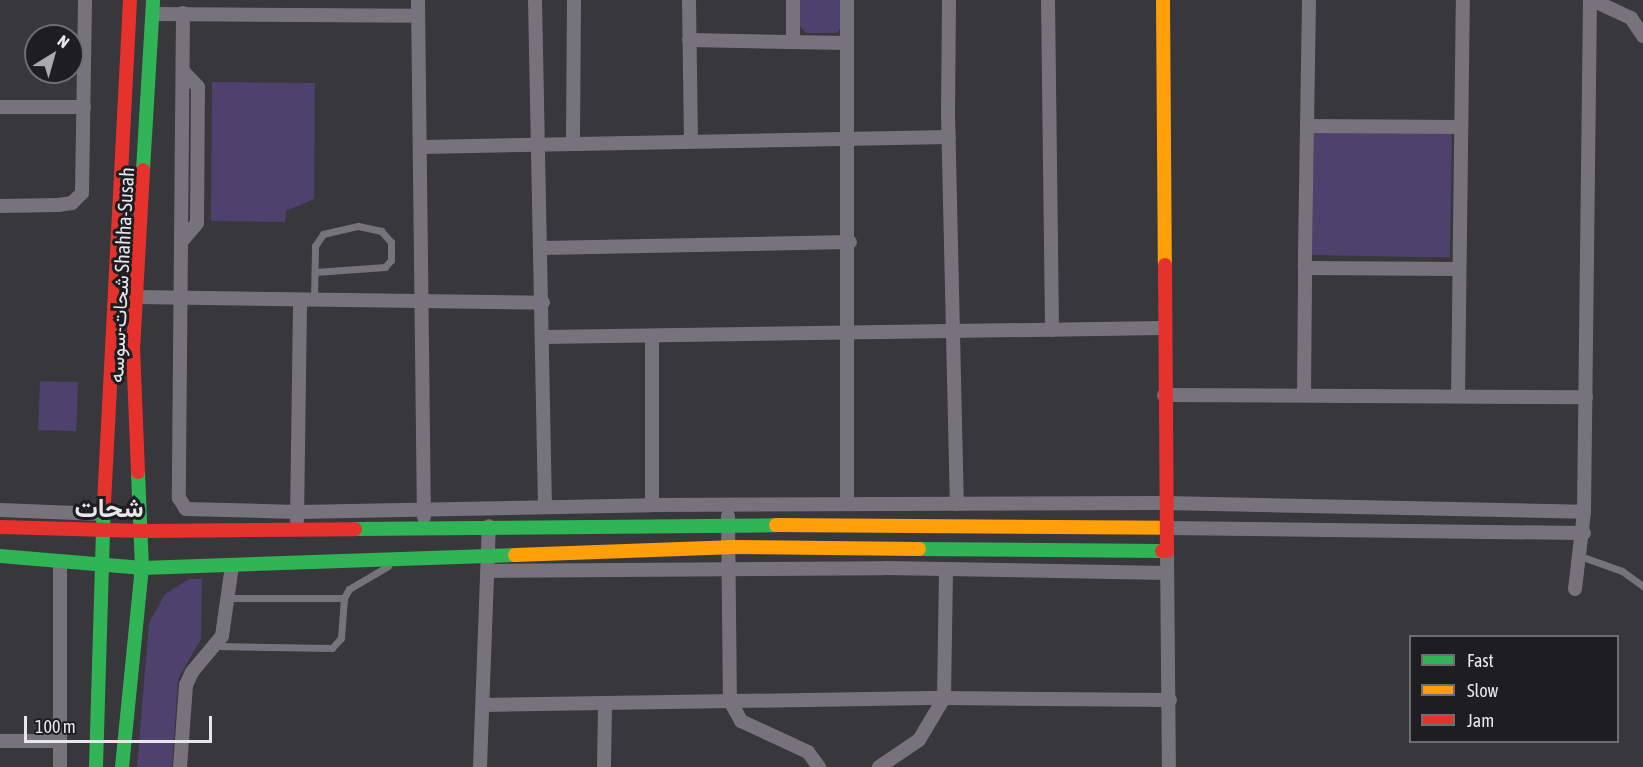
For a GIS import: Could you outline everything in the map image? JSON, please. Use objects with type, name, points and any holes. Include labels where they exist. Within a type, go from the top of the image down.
[{"type":"street","points":[[0,206],[58,205],[72,202],[82,193],[85,0]]},
{"type":"street","name":"شحات-سوسه Shahha-Susah","points":[[96,767],[102,514],[130,0]]},
{"type":"street","points":[[418,0],[422,147],[424,526]]},
{"type":"street","points":[[535,0],[542,248],[545,507]]},
{"type":"street","points":[[573,142],[574,0]]},
{"type":"street","points":[[689,0],[691,140]]},
{"type":"street","points":[[793,0],[793,42]]},
{"type":"street","points":[[847,0],[850,242],[847,503]]},
{"type":"street","points":[[950,0],[949,137],[957,504]]},
{"type":"street","points":[[1048,0],[1052,330]]},
{"type":"street","points":[[1163,0],[1163,328],[1170,699],[1169,767]]},
{"type":"street","points":[[1304,394],[1309,0]]},
{"type":"street","points":[[1458,396],[1462,0]]},
{"type":"street","points":[[1575,589],[1584,533],[1591,0],[1631,18],[1643,36]]},
{"type":"street","points":[[153,7],[183,13],[418,16]]},
{"type":"street","name":"شحات-سوسه Shahha-Susah","points":[[122,767],[142,568],[143,531],[133,350],[153,7]]},
{"type":"street","points":[[183,13],[180,503],[192,511],[297,512],[424,508],[847,503],[1165,503],[1584,512]]},
{"type":"street","points":[[689,40],[847,43]]},
{"type":"street","points":[[0,107],[84,107]]},
{"type":"street","points":[[1307,126],[1460,127]]},
{"type":"street","points":[[422,147],[573,142],[949,137]]},
{"type":"street","points":[[542,248],[850,242]]},
{"type":"street","points":[[1305,268],[1459,269]]},
{"type":"street","points":[[136,297],[307,302],[543,303]]},
{"type":"street","points":[[296,529],[307,302]]},
{"type":"street","points":[[543,337],[1163,328]]},
{"type":"street","points":[[652,336],[652,505]]},
{"type":"street","points":[[1164,395],[1304,394],[1586,398]]},
{"type":"street","points":[[729,505],[730,701],[741,721],[808,752],[819,767]]},
{"type":"street","points":[[0,510],[102,514]]},
{"type":"street","points":[[0,527],[143,531],[424,526],[728,525],[1584,533]]},
{"type":"street","points":[[480,767],[489,526]]},
{"type":"street","points":[[0,556],[60,564],[142,568],[488,554],[729,548],[1167,551]]},
{"type":"street","points":[[60,564],[60,767]]},
{"type":"street","points":[[180,767],[186,685],[192,672],[217,646],[225,626],[232,566]]},
{"type":"street","points":[[488,571],[728,568],[1167,573]]},
{"type":"street","points":[[879,767],[919,740],[944,698],[946,570]]},
{"type":"street","points":[[484,705],[944,698],[1170,699]]},
{"type":"street","points":[[604,767],[605,703]]},
{"type":"street","points":[[0,741],[60,741]]},
{"type":"lane","points":[[307,302],[315,272],[315,246],[323,234],[358,226],[381,231],[392,242],[391,260],[385,267],[315,272]]},
{"type":"lane","points":[[1580,556],[1622,571],[1643,586]]},
{"type":"lane","points":[[217,646],[332,648],[343,633],[344,598],[358,581],[405,557]]},
{"type":"lane","points":[[228,598],[344,598]]},
{"type":"shaded area","points":[[799,0],[842,0],[842,26],[837,33],[806,33],[799,25]]},
{"type":"shaded area","points":[[212,82],[315,83],[314,199],[286,211],[285,222],[211,221]]},
{"type":"shaded area","points":[[1314,131],[1452,133],[1450,257],[1312,255]]},
{"type":"shaded area","points":[[40,381],[78,382],[76,431],[38,430]]},
{"type":"shaded area","points":[[189,579],[202,579],[201,639],[178,679],[172,767],[137,767],[149,623],[165,594]]},
{"type":"traffic: fast","points":[[143,170],[153,0]]},
{"type":"traffic: fast","points":[[122,767],[142,568],[138,472]]},
{"type":"traffic: fast","points":[[96,767],[104,503]]},
{"type":"traffic: fast","points":[[355,529],[776,525]]},
{"type":"traffic: fast","points":[[919,549],[1162,551]]},
{"type":"traffic: fast","points":[[0,556],[142,568],[515,555]]},
{"type":"traffic: slow","points":[[1163,0],[1165,265]]},
{"type":"traffic: slow","points":[[776,525],[1166,528]]},
{"type":"traffic: slow","points":[[515,555],[729,547],[919,549]]},
{"type":"traffic: jam","points":[[104,503],[130,0]]},
{"type":"traffic: jam","points":[[138,472],[133,350],[143,170]]},
{"type":"traffic: jam","points":[[1162,551],[1167,551],[1165,265]]},
{"type":"traffic: jam","points":[[0,527],[143,531],[355,529]]},
{"type":"district","name":"شحات","points":[[109,509]]}]
